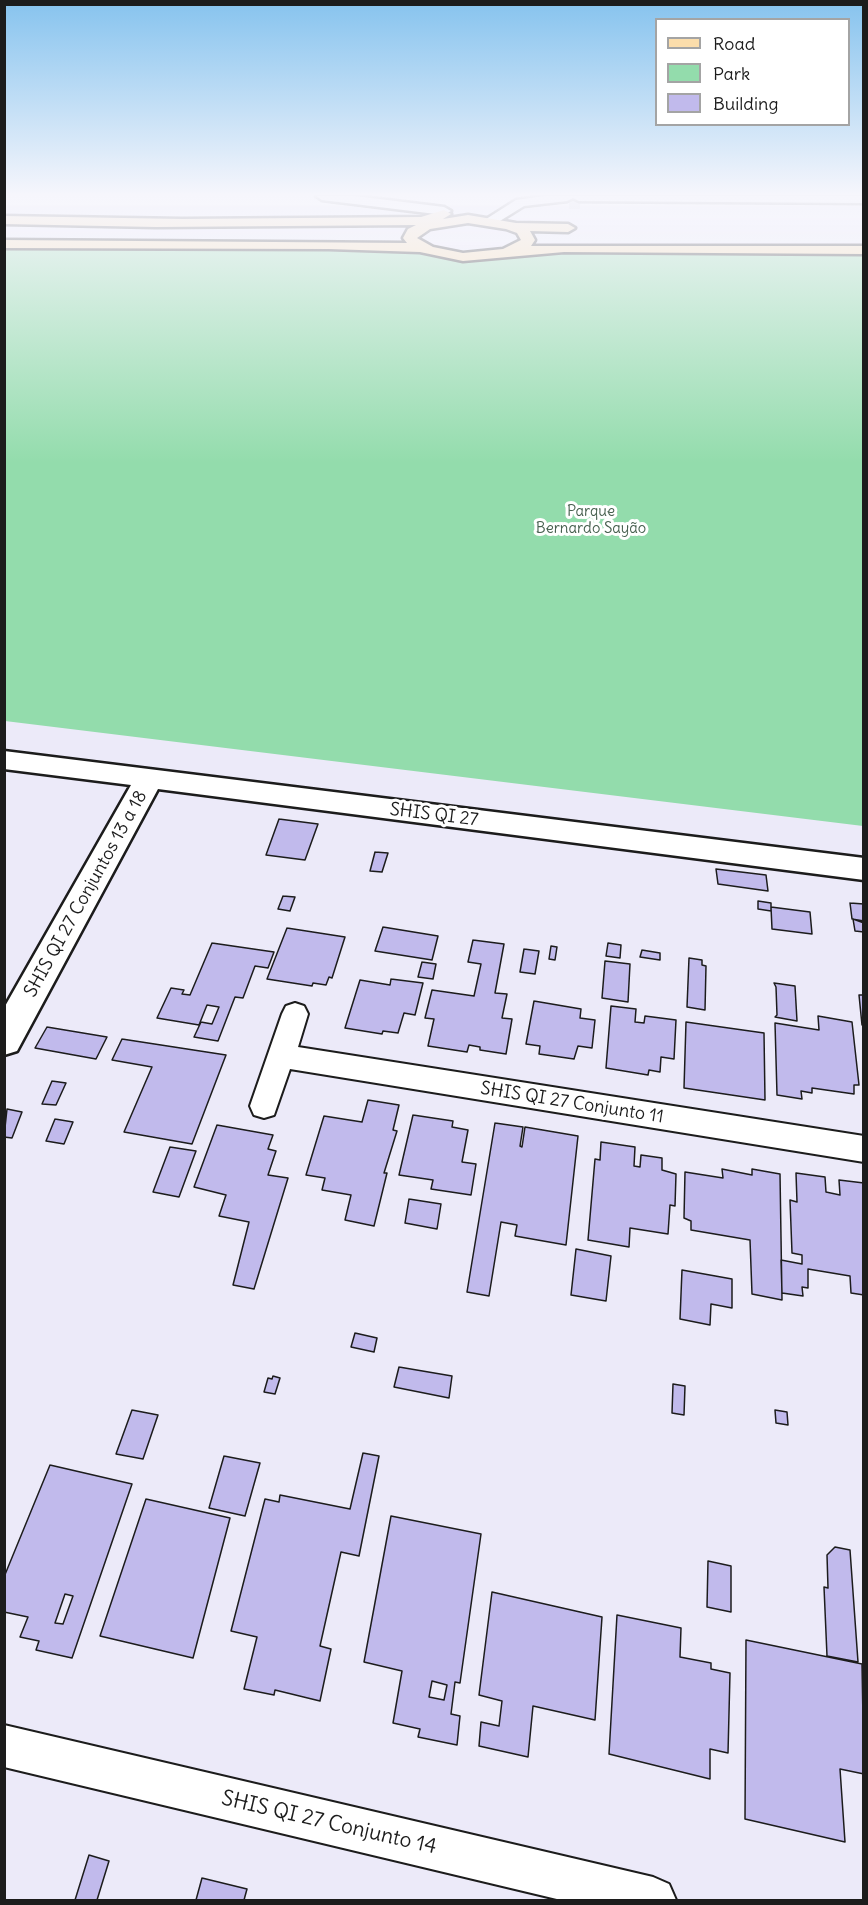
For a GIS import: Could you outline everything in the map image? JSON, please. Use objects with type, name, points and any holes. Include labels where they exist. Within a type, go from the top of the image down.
[{"type":"street","name":"SHIS QI 27","points":[[4,760],[864,869]]},
{"type":"street","name":"SHIS QI 27 Conjuntos 13 a 18","points":[[4,1041],[149,779]]},
{"type":"street","points":[[264,1106],[295,1014]]},
{"type":"street","name":"SHIS QI 27 Conjunto 11","points":[[281,1056],[864,1149]]},
{"type":"street","name":"SHIS QI 27 Conjunto 14","points":[[4,1746],[653,1900]]},
{"type":"green space","name":"Parque Bernardo Sayão","points":[[5,285],[863,285],[863,826],[5,721]]},
{"type":"building","points":[[279,819],[318,824],[305,860],[266,855]]},
{"type":"building","points":[[375,852],[388,853],[382,872],[370,871]]},
{"type":"building","points":[[716,869],[766,875],[768,891],[718,884]]},
{"type":"building","points":[[283,896],[295,897],[290,911],[278,909]]},
{"type":"building","points":[[758,901],[771,903],[771,911],[758,909]]},
{"type":"building","points":[[850,903],[864,904],[864,921],[852,919]]},
{"type":"building","points":[[771,907],[810,912],[812,934],[772,929]]},
{"type":"building","points":[[853,919],[864,923],[864,932],[855,931]]},
{"type":"building","points":[[383,927],[438,936],[432,960],[375,951]]},
{"type":"building","points":[[287,928],[345,937],[332,978],[329,977],[326,985],[313,983],[312,986],[267,979]]},
{"type":"building","points":[[473,940],[504,944],[495,993],[507,994],[502,1018],[512,1019],[506,1054],[480,1050],[480,1047],[469,1045],[467,1052],[428,1046],[434,1019],[425,1018],[432,990],[474,996],[481,964],[468,962]]},
{"type":"building","points":[[212,943],[274,952],[268,968],[255,966],[243,998],[235,997],[218,1041],[194,1037],[201,1022],[212,1024],[219,1007],[207,1005],[199,1025],[157,1018],[171,988],[184,990],[182,994],[190,995]]},
{"type":"building","points":[[608,943],[621,945],[620,958],[606,956]]},
{"type":"building","points":[[551,946],[557,947],[555,960],[549,959]]},
{"type":"building","points":[[524,949],[539,951],[535,974],[520,972]]},
{"type":"building","points":[[642,950],[660,953],[660,960],[640,957]]},
{"type":"building","points":[[689,958],[702,960],[702,965],[706,966],[705,1010],[687,1007]]},
{"type":"building","points":[[605,961],[630,964],[628,1002],[602,998]]},
{"type":"building","points":[[422,962],[436,964],[433,979],[418,977]]},
{"type":"building","points":[[391,979],[423,983],[415,1015],[404,1013],[398,1033],[383,1031],[382,1034],[345,1028],[360,980],[390,985]]},
{"type":"building","points":[[774,983],[795,986],[797,1021],[775,1017],[777,1015]]},
{"type":"building","points":[[859,995],[864,995],[864,1025],[862,1025]]},
{"type":"building","points":[[534,1001],[581,1009],[580,1018],[595,1020],[592,1048],[578,1046],[574,1059],[539,1054],[540,1046],[526,1044]]},
{"type":"building","points":[[611,1006],[636,1009],[635,1022],[644,1023],[645,1016],[676,1020],[674,1059],[661,1057],[660,1072],[649,1070],[648,1075],[606,1068]]},
{"type":"building","points":[[818,1016],[852,1022],[859,1085],[854,1085],[854,1094],[812,1088],[812,1093],[801,1091],[802,1099],[777,1095],[775,1023],[819,1030]]},
{"type":"building","points":[[686,1022],[764,1033],[765,1100],[684,1088]]},
{"type":"building","points":[[47,1027],[107,1037],[96,1059],[35,1048]]},
{"type":"building","points":[[122,1039],[226,1055],[192,1144],[124,1132],[152,1067],[112,1060]]},
{"type":"building","points":[[52,1081],[66,1083],[56,1105],[42,1104]]},
{"type":"building","points":[[368,1100],[399,1105],[393,1130],[397,1131],[384,1173],[387,1173],[374,1226],[345,1220],[351,1195],[322,1190],[325,1178],[306,1175],[324,1116],[362,1122]]},
{"type":"building","points":[[7,1109],[22,1112],[12,1138],[4,1137]]},
{"type":"building","points":[[413,1115],[453,1121],[452,1127],[468,1130],[462,1162],[476,1164],[471,1195],[431,1189],[433,1180],[399,1175]]},
{"type":"building","points":[[55,1119],[73,1122],[64,1144],[46,1141]]},
{"type":"building","points":[[495,1123],[523,1127],[520,1146],[522,1147],[525,1127],[578,1136],[566,1245],[515,1236],[517,1225],[501,1222],[489,1296],[467,1292]]},
{"type":"building","points":[[217,1125],[273,1135],[268,1149],[276,1151],[268,1175],[288,1178],[254,1289],[233,1285],[249,1222],[219,1216],[226,1195],[194,1187]]},
{"type":"building","points":[[601,1142],[635,1147],[634,1166],[640,1167],[641,1155],[662,1158],[662,1170],[676,1174],[675,1206],[670,1205],[668,1234],[630,1228],[629,1247],[588,1240],[595,1159],[600,1160]]},
{"type":"building","points":[[170,1147],[196,1151],[179,1197],[153,1192]]},
{"type":"building","points":[[722,1169],[752,1175],[752,1169],[780,1174],[782,1300],[752,1294],[750,1240],[691,1230],[691,1221],[684,1218],[685,1172],[723,1178]]},
{"type":"building","points":[[796,1173],[825,1177],[826,1192],[840,1195],[839,1180],[864,1183],[864,1295],[851,1293],[850,1276],[808,1269],[808,1288],[802,1287],[803,1296],[782,1293],[781,1260],[802,1264],[802,1255],[792,1253],[790,1200],[797,1202]]},
{"type":"building","points":[[409,1199],[441,1204],[437,1229],[405,1223]]},
{"type":"building","points":[[576,1249],[611,1256],[606,1301],[571,1295]]},
{"type":"building","points":[[682,1270],[732,1279],[732,1308],[711,1304],[710,1325],[680,1319]]},
{"type":"building","points":[[355,1333],[377,1338],[374,1352],[351,1347]]},
{"type":"building","points":[[399,1367],[452,1376],[449,1398],[394,1387]]},
{"type":"building","points":[[273,1376],[280,1378],[275,1394],[264,1392],[268,1378],[272,1379]]},
{"type":"building","points":[[673,1384],[685,1386],[684,1415],[672,1413]]},
{"type":"building","points":[[132,1410],[158,1415],[143,1459],[116,1454]]},
{"type":"building","points":[[775,1410],[787,1412],[788,1425],[776,1423]]},
{"type":"building","points":[[363,1453],[379,1456],[359,1556],[341,1552],[320,1646],[331,1649],[320,1701],[275,1690],[274,1695],[244,1689],[257,1637],[231,1631],[265,1499],[279,1502],[280,1495],[350,1509]]},
{"type":"building","points":[[224,1456],[260,1463],[245,1516],[209,1508]]},
{"type":"building","points":[[50,1465],[132,1484],[72,1658],[36,1650],[39,1641],[20,1637],[28,1617],[4,1612],[4,1577]],"holes":[[[65,1594],[73,1596],[63,1624],[55,1623]]]},
{"type":"building","points":[[146,1499],[230,1518],[193,1658],[100,1636]]},
{"type":"building","points":[[391,1516],[481,1534],[460,1683],[455,1682],[451,1714],[460,1716],[457,1745],[418,1737],[420,1729],[393,1723],[402,1671],[364,1662]],"holes":[[[432,1681],[447,1685],[444,1700],[429,1697]]]},
{"type":"building","points":[[835,1547],[850,1550],[858,1662],[827,1656],[824,1587],[828,1588],[827,1555]]},
{"type":"building","points":[[708,1561],[731,1566],[731,1612],[707,1607]]},
{"type":"building","points":[[492,1592],[602,1617],[595,1720],[533,1706],[528,1757],[479,1746],[481,1722],[499,1726],[502,1701],[479,1695]]},
{"type":"building","points":[[617,1615],[681,1628],[680,1657],[711,1663],[711,1669],[730,1673],[728,1753],[710,1749],[710,1779],[609,1754]]},
{"type":"building","points":[[746,1640],[862,1664],[864,1774],[840,1769],[845,1842],[745,1819]]},
{"type":"building","points":[[89,1855],[109,1861],[97,1900],[75,1900]]},
{"type":"building","points":[[202,1878],[247,1889],[244,1900],[196,1900]]}]
